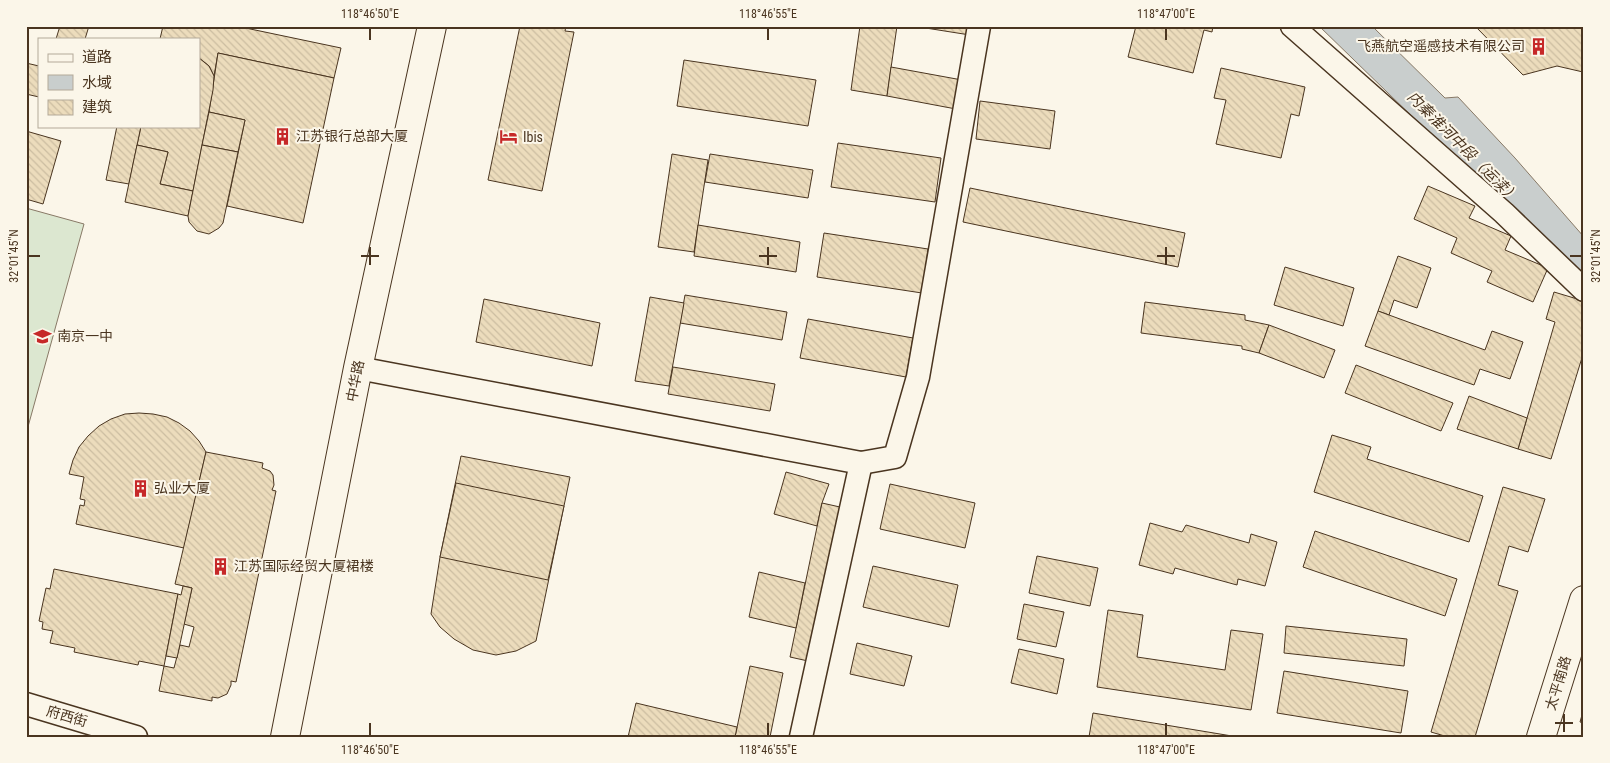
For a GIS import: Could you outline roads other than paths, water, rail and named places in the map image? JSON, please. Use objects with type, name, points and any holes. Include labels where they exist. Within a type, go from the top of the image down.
[{"type":"main road","name":"中华路","points":[[285,737],[358,368],[432,26]]},
{"type":"main road","name":"太平南路","points":[[1541,737],[1584,600]]},
{"type":"street","points":[[358,368],[861,463],[895,457],[918,377],[979,26]]},
{"type":"street","points":[[1292,26],[1504,213],[1584,290]]},
{"type":"street","points":[[801,737],[861,463]]},
{"type":"street","name":"府西街","points":[[26,704],[136,737]]},
{"type":"water","name":"内秦淮河中段（运渎）","points":[[1319,26],[1372,26],[1445,98],[1458,97],[1515,158],[1584,237],[1584,286],[1560,260]]},
{"type":"place","name":"飞燕航空遥感技术有限公司","points":[[1539,46]]},
{"type":"place","name":"江苏银行总部大厦","points":[[282,136]]},
{"type":"place","name":"Ibis","points":[[509,137]]},
{"type":"place","name":"南京一中","points":[[43,336]]},
{"type":"place","name":"弘业大厦","points":[[140,488]]},
{"type":"place","name":"江苏国际经贸大厦裙楼","points":[[220,566]]}]
